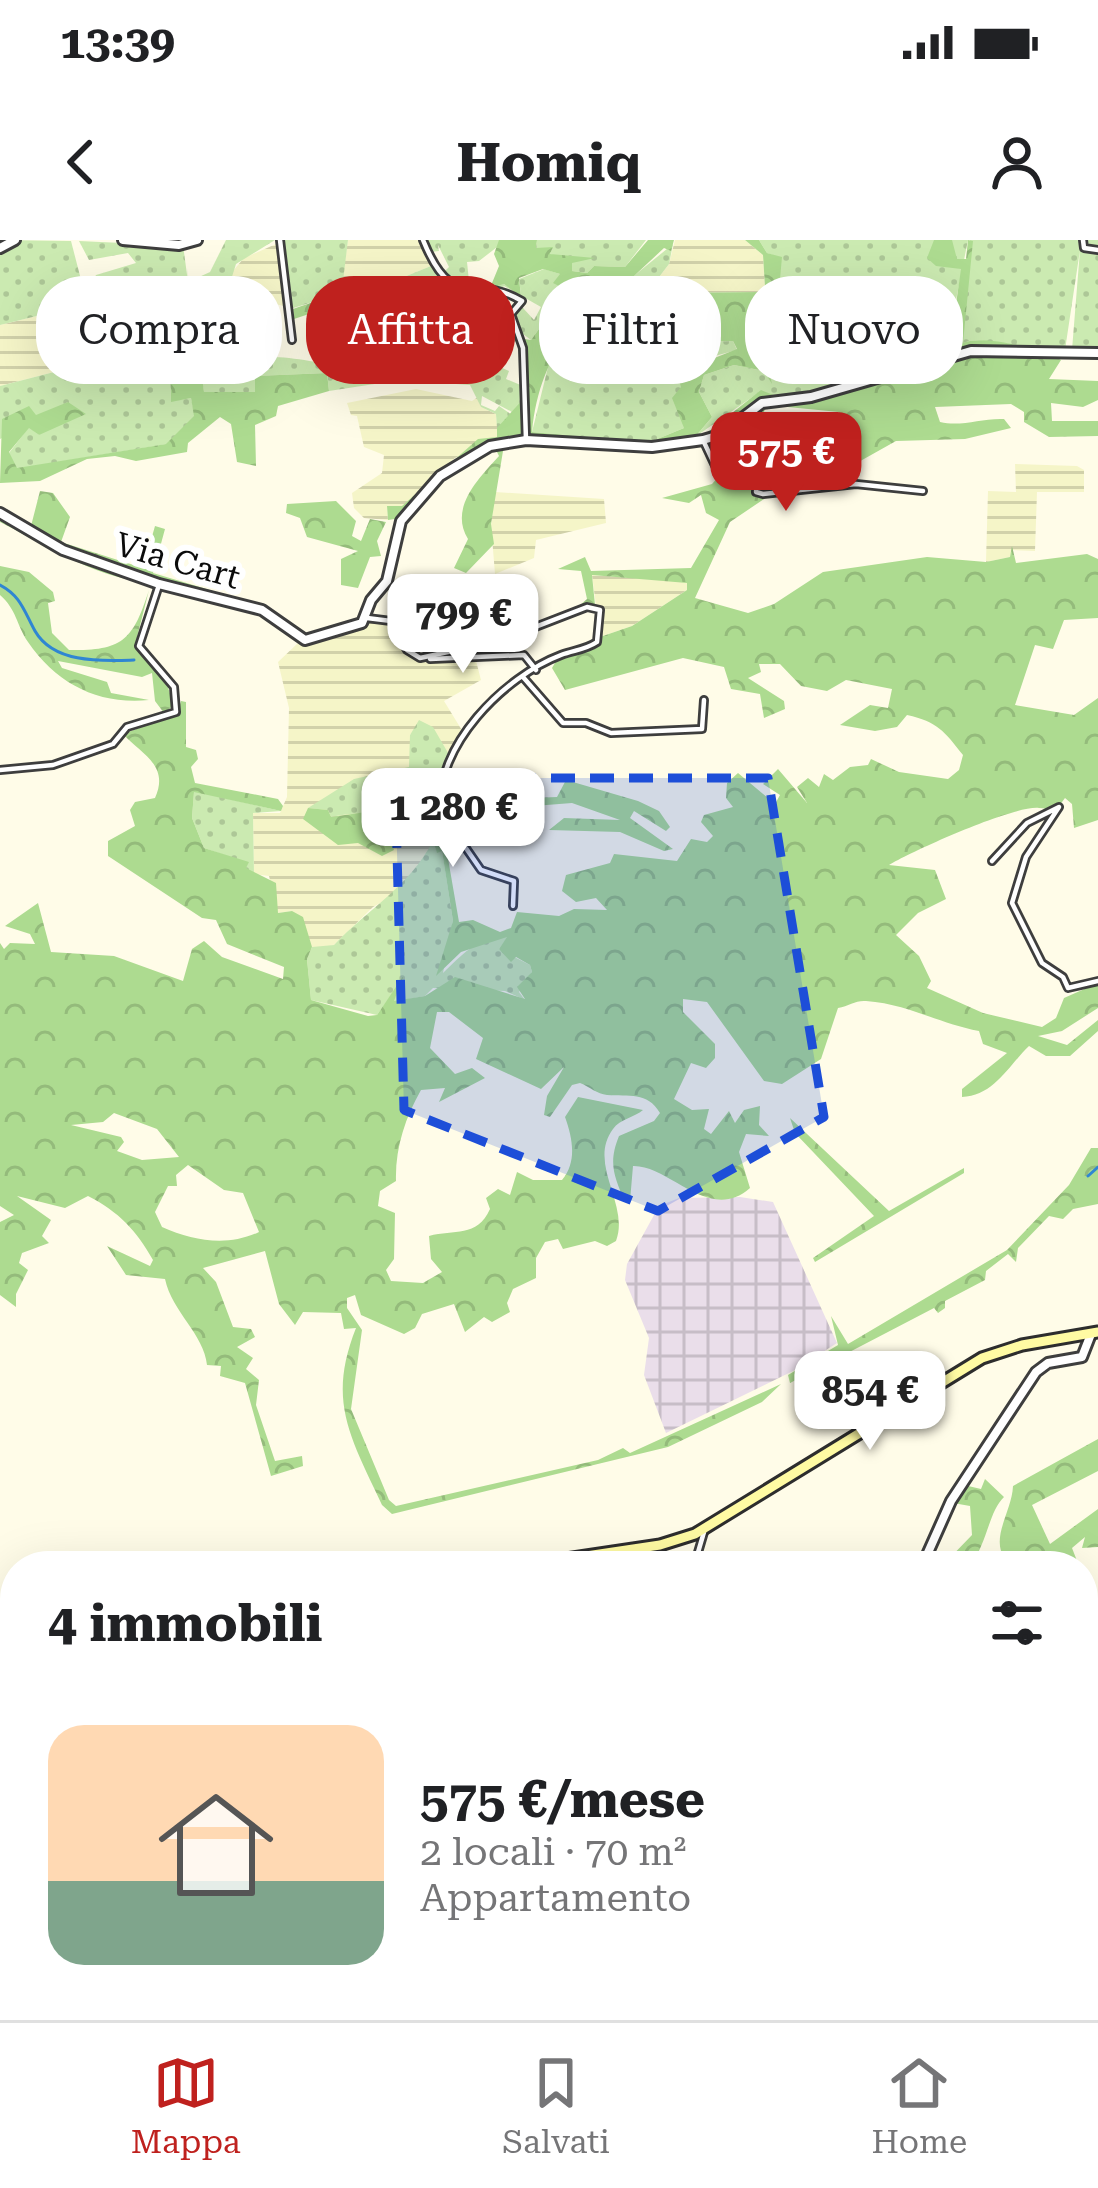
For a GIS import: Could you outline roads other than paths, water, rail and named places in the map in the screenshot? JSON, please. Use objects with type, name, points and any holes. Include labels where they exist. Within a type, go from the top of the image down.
[{"type":"main road","points":[[620,1551],[660,1545],[704,1528],[982,1358],[1022,1345],[1094,1333]]},
{"type":"street","points":[[0,248],[15,240]]},
{"type":"street","points":[[123,240],[179,245],[197,240]]},
{"type":"street","points":[[280,240],[292,340]]},
{"type":"street","points":[[423,240],[436,273],[448,282],[506,292],[522,301],[511,314],[523,348],[526,440]]},
{"type":"street","points":[[1083,240],[1084,248],[1098,250]]},
{"type":"street","points":[[413,657],[391,621],[367,618],[370,600],[387,581],[401,521],[440,476],[490,446],[526,440],[652,447],[703,440],[720,435],[761,403],[811,398],[952,356],[1010,349],[1098,353]]},
{"type":"street","points":[[703,440],[718,472],[752,477],[763,494],[856,484],[923,490]]},
{"type":"street","name":"Via Cart","points":[[0,513],[63,550],[159,584],[237,600],[305,640],[367,618]]},
{"type":"street","points":[[0,770],[53,764],[113,745],[127,727],[176,712],[174,687],[139,646],[159,584]]},
{"type":"street","points":[[413,657],[483,646],[596,605],[600,610],[597,642],[523,677],[461,734],[440,801],[481,870],[514,881],[513,906]]},
{"type":"street","points":[[413,657],[524,655],[536,670]]},
{"type":"street","points":[[523,677],[563,723],[586,723],[611,733],[702,729],[704,700]]},
{"type":"street","points":[[992,861],[1027,823],[1059,808],[1026,857],[1012,903],[1042,963],[1063,977],[1068,988],[1074,991],[1098,981]]},
{"type":"street","points":[[929,1551],[951,1501],[1036,1372],[1048,1363],[1082,1357],[1094,1333]]},
{"type":"street","points":[[698,1551],[704,1528]]},
{"type":"waterway","points":[[0,585],[17,599],[35,631],[54,650],[80,658],[134,660]]},
{"type":"waterway","points":[[1088,1176],[1098,1167]]}]
